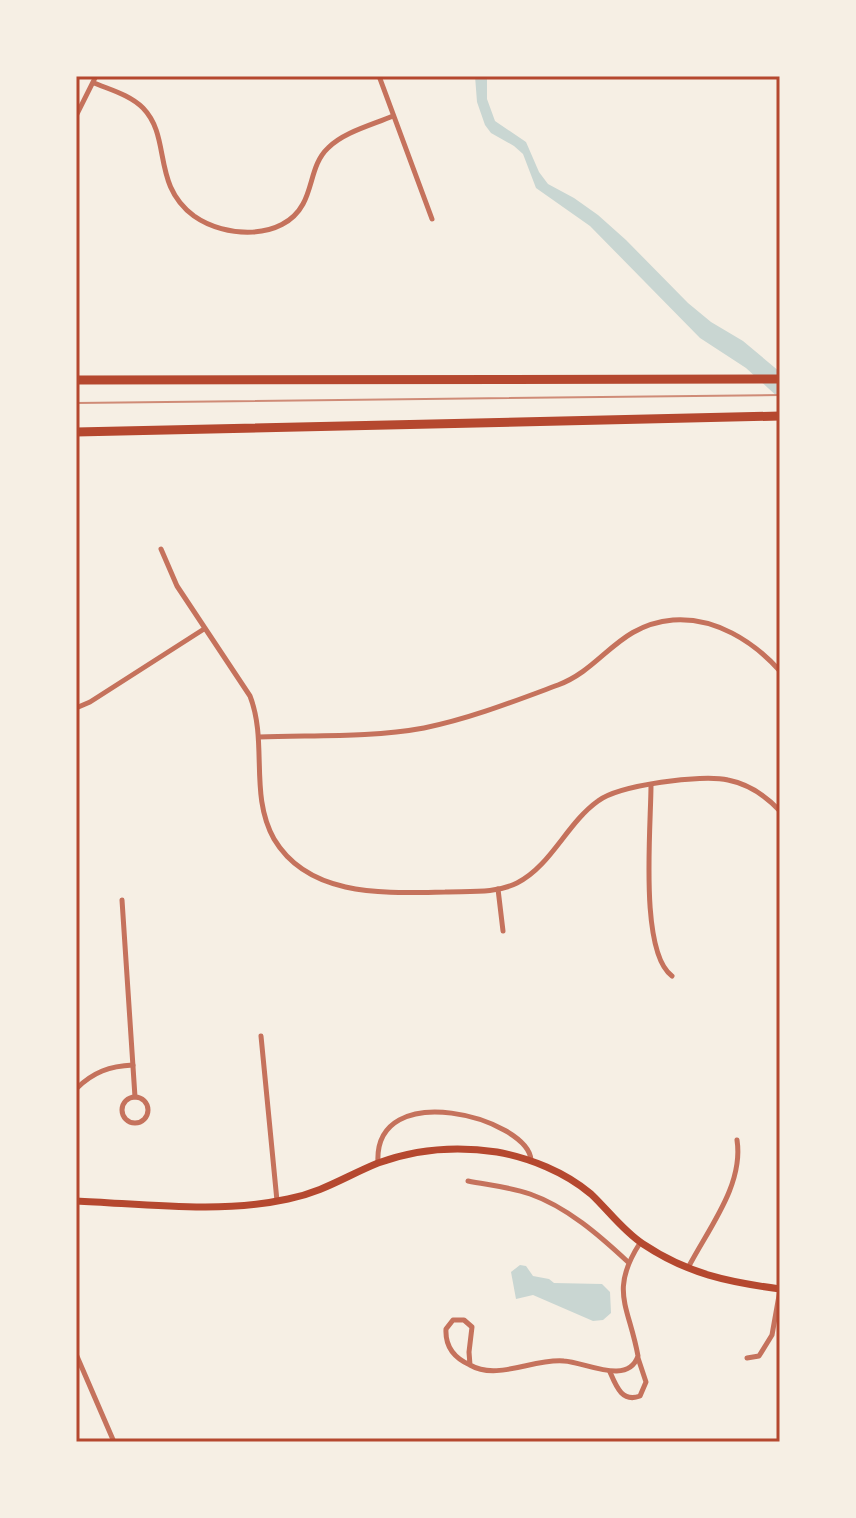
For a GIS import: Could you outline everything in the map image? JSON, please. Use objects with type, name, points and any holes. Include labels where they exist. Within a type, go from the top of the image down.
[{"type":"highway","points":[[76,380],[780,379]]},
{"type":"highway","points":[[76,432],[780,416]]},
{"type":"main road","points":[[76,1201],[210,1206],[277,1201],[323,1190],[378,1163],[428,1151],[462,1149],[502,1153],[531,1161],[578,1184],[640,1243],[688,1269],[727,1282],[780,1289]]},
{"type":"street","points":[[76,116],[96,76]]},
{"type":"street","points":[[379,76],[432,219]]},
{"type":"street","points":[[94,83],[128,97],[148,113],[156,132],[166,178],[188,211],[211,225],[242,232],[271,230],[289,220],[303,204],[318,162],[330,146],[393,116]]},
{"type":"street","points":[[161,549],[177,586],[250,696],[256,712],[261,798],[266,822],[282,850],[305,871],[336,884],[374,892],[509,887],[530,876],[598,801],[620,790],[704,778],[731,780],[761,794],[780,811]]},
{"type":"street","points":[[259,737],[400,731],[443,724],[561,684],[583,671],[628,634],[670,620],[703,622],[729,631],[759,650],[780,671]]},
{"type":"street","points":[[76,708],[204,629]]},
{"type":"street","points":[[651,785],[651,921],[659,961],[672,976]]},
{"type":"street","points":[[498,889],[503,931]]},
{"type":"street","points":[[122,900],[135,1097]]},
{"type":"street","points":[[261,1036],[277,1201]]},
{"type":"street","points":[[76,1089],[91,1075],[107,1068],[133,1065]]},
{"type":"street","points":[[135,1097],[145,1101],[148,1108],[142,1122],[134,1123],[127,1121],[122,1110],[125,1102],[135,1097]]},
{"type":"street","points":[[378,1163],[377,1149],[394,1121],[412,1114],[441,1111],[484,1122],[516,1138],[526,1148],[531,1161]]},
{"type":"street","points":[[688,1269],[733,1184],[738,1162],[737,1140]]},
{"type":"street","points":[[468,1181],[542,1199],[594,1231],[628,1262]]},
{"type":"street","points":[[609,1371],[624,1396],[632,1399],[640,1396],[646,1382],[623,1295],[628,1262],[640,1243]]},
{"type":"street","points":[[747,1358],[759,1356],[768,1345],[780,1289]]},
{"type":"street","points":[[470,1365],[472,1327],[464,1320],[453,1320],[446,1329],[448,1345],[457,1358],[478,1370],[494,1371],[555,1360],[620,1371],[629,1367],[638,1356]]},
{"type":"street","points":[[76,1354],[114,1442]]},
{"type":"lane","points":[[76,432],[77,510]]},
{"type":"shaded area","points":[[475,76],[487,76],[487,99],[495,121],[526,142],[539,172],[548,184],[598,215],[688,303],[711,322],[743,341],[780,372],[780,399],[746,368],[700,338],[590,226],[536,188],[523,154],[491,133],[485,125],[477,102]]},
{"type":"shaded area","points":[[520,1265],[526,1266],[533,1276],[554,1283],[602,1284],[610,1292],[611,1313],[603,1320],[593,1321],[533,1295],[516,1299],[511,1272]]},
{"type":"railway","points":[[76,403],[780,395]]}]
